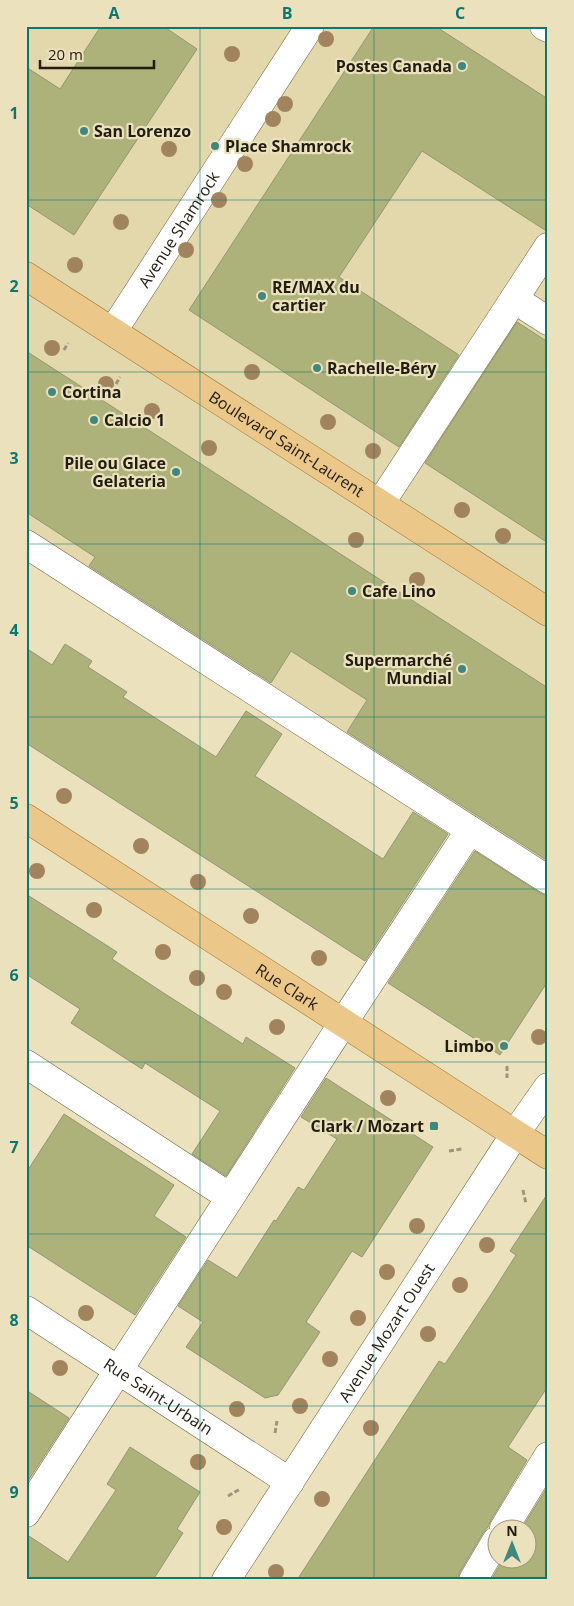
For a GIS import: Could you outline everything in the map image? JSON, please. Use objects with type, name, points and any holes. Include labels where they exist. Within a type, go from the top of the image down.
[{"type":"main road","name":"Boulevard Saint-Laurent","points":[[26,276],[548,612]]},
{"type":"main road","name":"Rue Clark","points":[[26,818],[548,1156]]},
{"type":"street","name":"Avenue Shamrock","points":[[112,331],[310,26]]},
{"type":"street","points":[[544,26],[548,28]]},
{"type":"street","points":[[380,504],[548,247]]},
{"type":"street","points":[[514,299],[548,321]]},
{"type":"street","points":[[26,544],[548,880]]},
{"type":"street","points":[[26,1513],[470,830]]},
{"type":"street","points":[[26,1064],[230,1197]]},
{"type":"street","name":"Avenue Mozart Ouest","points":[[226,1580],[514,1134],[548,1087]]},
{"type":"street","name":"Rue Saint-Urbain","points":[[26,1310],[290,1482]]},
{"type":"street","points":[[510,1518],[548,1456]]},
{"type":"street","points":[[473,1580],[486,1558]]},
{"type":"path","points":[[507,1066],[507,1078]]},
{"type":"path","points":[[449,1151],[462,1149]]},
{"type":"path","points":[[523,1190],[526,1204]]},
{"type":"path","points":[[275,1435],[277,1421]]},
{"type":"path","points":[[228,1496],[240,1489]]},
{"type":"shaded area","points":[[26,26],[544,26],[548,28],[548,867],[26,530]]},
{"type":"building","name":"San Lorenzo","points":[[101,26],[163,26],[197,49],[74,235],[26,204],[26,67],[60,89]]},
{"type":"building","points":[[374,26],[435,26],[548,99],[548,232],[422,151],[339,277],[459,355],[399,447],[189,310]]},
{"type":"building","points":[[517,322],[548,342],[548,543],[425,463]]},
{"type":"building","points":[[26,351],[548,688],[548,861],[347,732],[367,700],[291,651],[271,683],[89,566],[95,557],[26,512]]},
{"type":"building","points":[[65,644],[92,661],[88,667],[127,692],[123,697],[216,757],[246,711],[282,734],[255,776],[383,859],[413,812],[448,834],[365,961],[26,743],[26,648],[52,665]]},
{"type":"building","points":[[475,851],[540,893],[548,896],[548,981],[500,1055],[388,983]]},
{"type":"building","points":[[26,894],[117,952],[112,959],[159,990],[243,1044],[246,1037],[295,1068],[226,1176],[192,1154],[220,1111],[145,1063],[142,1069],[71,1023],[80,1009],[26,974]]},
{"type":"building","points":[[326,1078],[433,1147],[362,1257],[352,1251],[306,1322],[320,1332],[278,1395],[265,1398],[186,1347],[203,1322],[178,1306],[208,1260],[237,1278],[274,1220],[276,1221],[298,1187],[304,1190],[337,1139],[301,1117]]},
{"type":"building","points":[[64,1114],[174,1185],[154,1216],[186,1237],[135,1315],[26,1245],[26,1173]]},
{"type":"building","points":[[548,1193],[548,1386],[508,1447],[527,1460],[492,1518],[486,1518],[486,1529],[457,1580],[297,1580],[439,1361],[445,1364],[492,1293],[516,1255],[510,1251]]},
{"type":"building","points":[[26,1390],[69,1418],[26,1484]]},
{"type":"building","points":[[130,1447],[200,1492],[177,1529],[183,1533],[153,1580],[26,1580],[26,1534],[68,1562],[116,1490],[107,1484]]},
{"type":"building","points":[[548,1486],[548,1580],[491,1580],[498,1568],[536,1568],[536,1518],[528,1518]]},
{"type":"place","name":"Postes Canada","points":[[462,66]]},
{"type":"place","name":"San Lorenzo","points":[[84,131]]},
{"type":"place","name":"Place Shamrock","points":[[215,146]]},
{"type":"place","name":"RE/MAX du cartier","points":[[262,296]]},
{"type":"place","name":"Rachelle-Béry","points":[[317,368]]},
{"type":"place","name":"Cortina","points":[[52,392]]},
{"type":"place","name":"Calcio 1","points":[[94,420]]},
{"type":"place","name":"Pile ou Glace Gelateria","points":[[176,472]]},
{"type":"place","name":"Cafe Lino","points":[[352,591]]},
{"type":"place","name":"Supermarché Mundial","points":[[462,669]]},
{"type":"place","name":"Limbo","points":[[504,1046]]},
{"type":"place","name":"Clark / Mozart","points":[[434,1126]]}]
